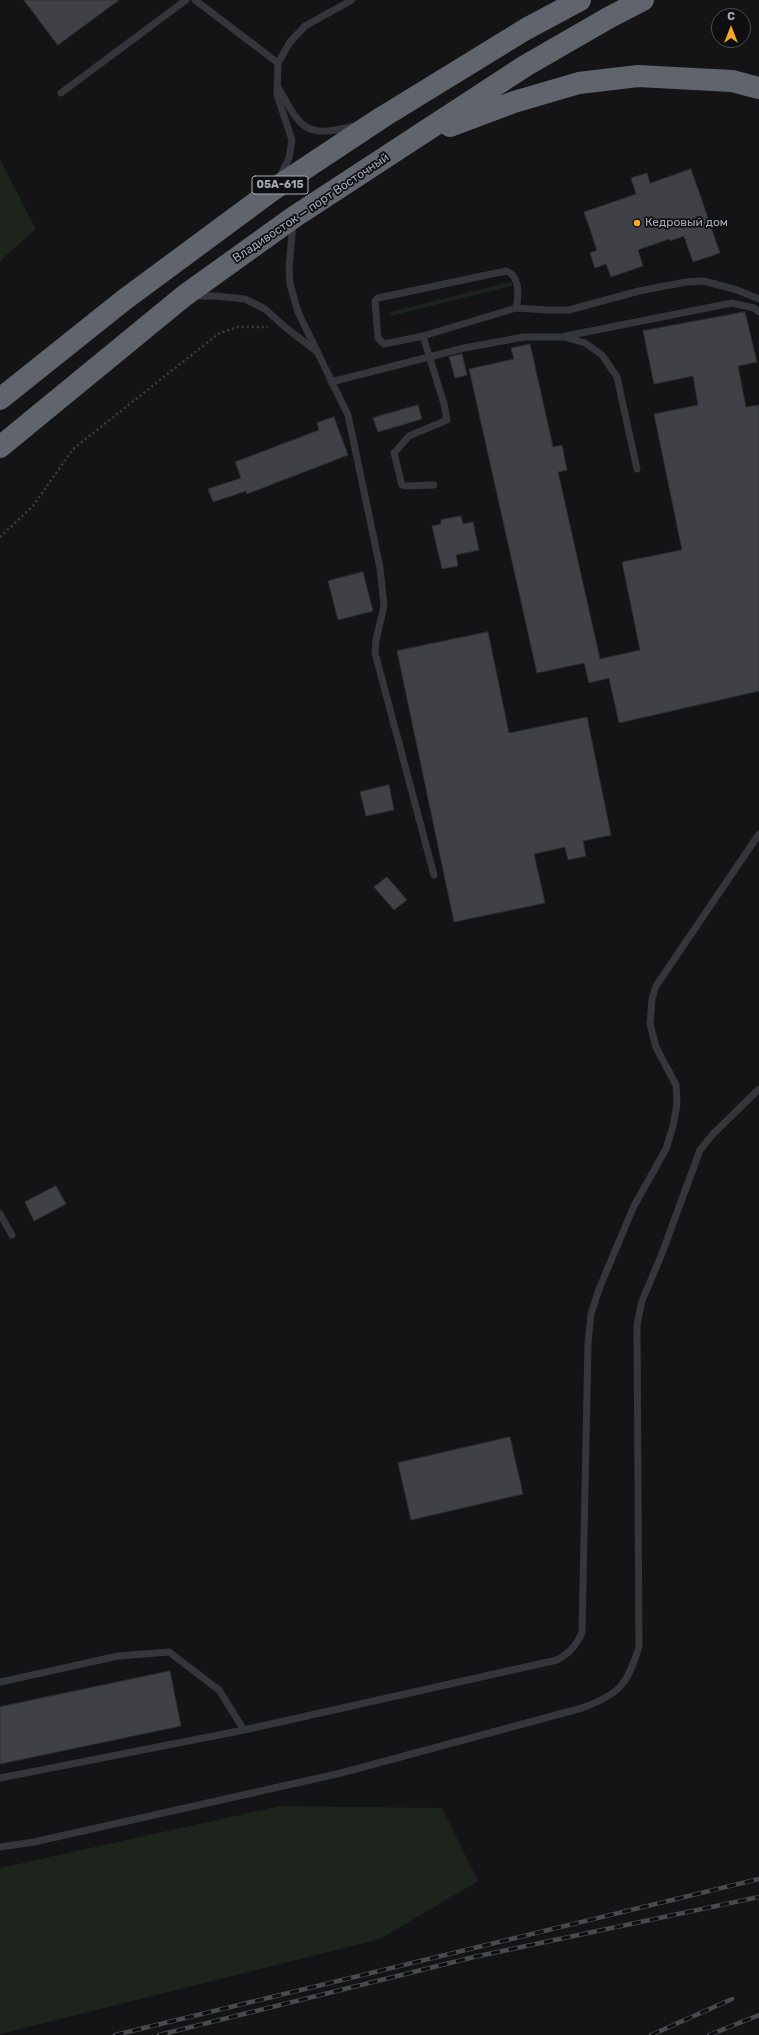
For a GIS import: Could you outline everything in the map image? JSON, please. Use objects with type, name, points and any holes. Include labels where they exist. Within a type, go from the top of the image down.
[{"type":"highway","name":"05А-615","points":[[0,399],[124,300],[274,189],[381,118],[526,29],[580,0]]},
{"type":"highway","name":"Владивосток — порт Восточный","points":[[0,447],[184,296],[294,217],[525,66],[610,17],[643,0]]},
{"type":"highway","points":[[417,138],[514,102],[579,83],[638,76],[732,81],[759,88]]},
{"type":"lane","points":[[61,92],[186,0]]},
{"type":"lane","points":[[195,0],[278,63]]},
{"type":"lane","points":[[274,189],[292,148],[291,132],[278,103],[278,63],[290,42],[305,26],[352,0]]},
{"type":"lane","points":[[277,87],[295,118],[310,131],[335,131],[381,118]]},
{"type":"lane","points":[[294,217],[288,268],[290,284],[298,312],[348,415],[380,568],[384,606],[376,640],[375,653],[434,875]]},
{"type":"lane","points":[[516,308],[518,300],[515,276],[512,272],[506,271],[378,298],[375,301],[378,338],[384,344],[423,336],[516,308],[569,310],[639,291],[686,282],[704,281],[759,298]]},
{"type":"lane","points":[[184,296],[215,296],[245,299],[265,308],[285,327],[317,352]]},
{"type":"lane","points":[[331,382],[428,357],[524,337],[564,337],[732,303],[754,308],[759,312]]},
{"type":"lane","points":[[423,336],[428,357],[444,404],[447,420],[409,436],[394,453],[402,485],[434,485]]},
{"type":"lane","points":[[564,337],[585,343],[602,355],[617,377],[637,469]]},
{"type":"lane","points":[[0,1778],[244,1730],[557,1660],[568,1654],[582,1633],[588,1344],[591,1314],[599,1289],[634,1206],[666,1149],[673,1126],[677,1104],[676,1085],[656,1046],[650,1024],[652,999],[656,986],[759,834]]},
{"type":"lane","points":[[0,1847],[341,1773],[582,1708],[603,1700],[619,1688],[631,1673],[639,1646],[637,1325],[642,1301],[661,1256],[700,1150],[713,1134],[759,1089]]},
{"type":"lane","points":[[0,1214],[12,1235]]},
{"type":"lane","points":[[0,1682],[118,1656],[169,1652],[219,1690],[244,1730]]},
{"type":"path","points":[[0,537],[33,506],[73,449],[218,334],[237,327],[285,327]]},
{"type":"shaded area","points":[[0,159],[36,229],[0,261]]},
{"type":"shaded area","points":[[510,282],[512,286],[391,316],[389,314],[390,312]]},
{"type":"shaded area","points":[[280,1806],[442,1808],[478,1881],[380,1939],[0,2034],[0,1868]]},
{"type":"building","points":[[24,0],[119,0],[58,45]]},
{"type":"building","points":[[691,169],[720,253],[693,262],[684,236],[670,241],[669,239],[638,250],[643,266],[611,277],[606,264],[595,268],[590,253],[597,250],[584,212],[636,194],[631,178],[647,173],[650,183]]},
{"type":"building","points":[[745,312],[757,362],[738,366],[746,407],[759,405],[759,691],[619,723],[609,678],[589,683],[584,663],[537,673],[469,369],[514,359],[511,348],[530,344],[553,447],[562,445],[567,470],[558,472],[600,659],[640,650],[622,562],[682,550],[654,414],[698,405],[693,376],[654,384],[643,331]]},
{"type":"building","points":[[462,354],[467,375],[455,378],[449,357]]},
{"type":"building","points":[[418,405],[422,419],[378,432],[373,418]]},
{"type":"building","points":[[334,417],[348,455],[247,494],[246,491],[213,502],[208,489],[241,478],[235,462],[319,430],[317,423]]},
{"type":"building","points":[[461,516],[463,524],[473,522],[479,550],[456,555],[458,566],[442,569],[432,526],[441,524],[441,520]]},
{"type":"building","points":[[363,572],[373,611],[338,620],[328,581]]},
{"type":"building","points":[[488,632],[509,733],[587,717],[611,835],[583,841],[586,856],[568,860],[565,847],[534,854],[545,903],[454,922],[397,651]]},
{"type":"building","points":[[389,785],[394,810],[366,816],[360,792]]},
{"type":"building","points":[[387,877],[407,900],[394,910],[374,887]]},
{"type":"building","points":[[56,1186],[66,1204],[34,1221],[25,1202]]},
{"type":"building","points":[[510,1437],[523,1494],[411,1520],[398,1463]]},
{"type":"building","points":[[170,1671],[181,1726],[0,1764],[0,1707]]},
{"type":"railway","points":[[115,2035],[759,1879]]},
{"type":"railway","points":[[159,2035],[474,1957],[759,1897]]},
{"type":"railway","points":[[651,2035],[732,1999]]},
{"type":"railway","points":[[709,2035],[759,2015]]},
{"type":"place","name":"Кедровый дом","points":[[637,223]]}]
